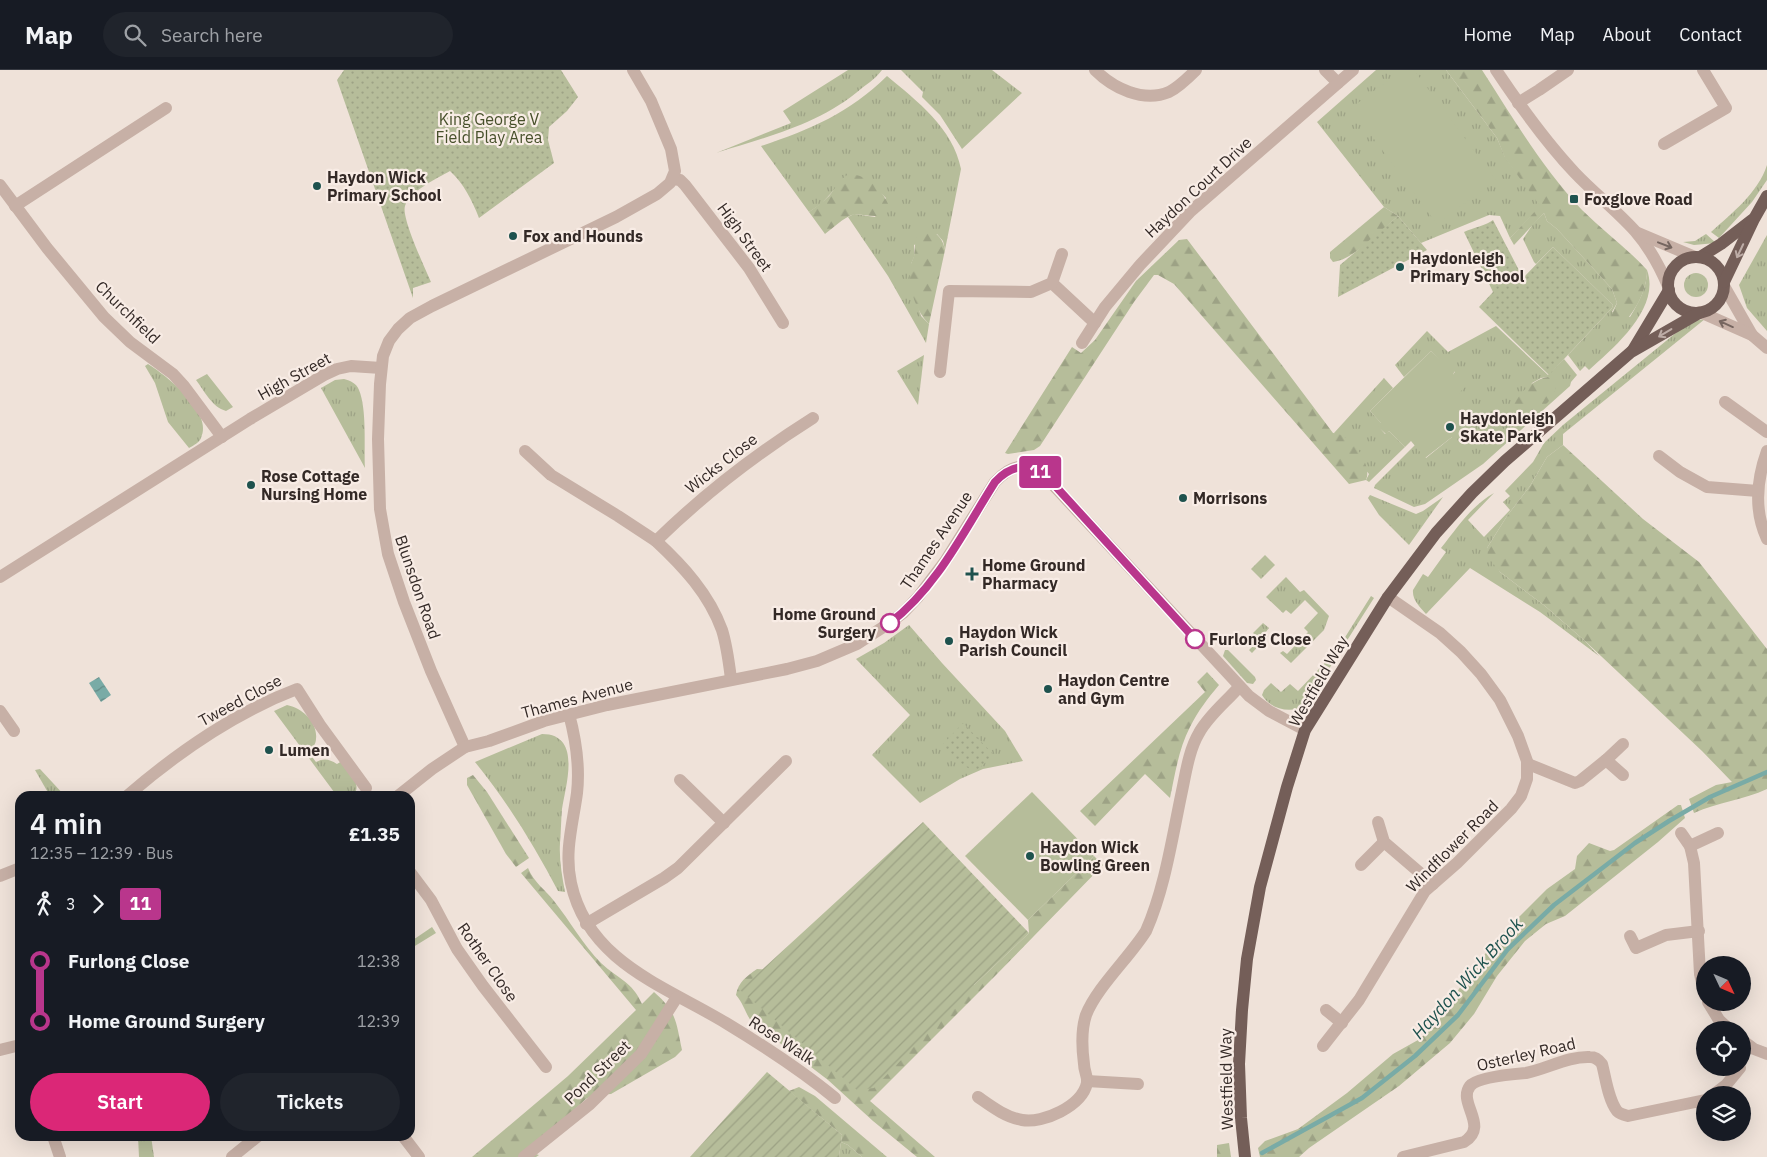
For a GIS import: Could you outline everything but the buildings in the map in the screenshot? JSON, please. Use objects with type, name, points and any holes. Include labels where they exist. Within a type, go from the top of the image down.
[{"type":"main road","name":"Westfield Way","points":[[1244,1152],[1241,1118],[1240,1033],[1247,959],[1264,871],[1305,730],[1388,597],[1436,533],[1472,493],[1631,352],[1700,312],[1706,311],[1717,303],[1754,219],[1767,196]]},
{"type":"main road","name":"Westfield Way","points":[[1631,352],[1669,288],[1670,274],[1678,264],[1689,258],[1697,257],[1721,244],[1754,219]]},
{"type":"main road","points":[[1697,257],[1714,263],[1719,268],[1724,284]]},
{"type":"main road","points":[[1669,288],[1672,299],[1680,307],[1689,312],[1700,312]]},
{"type":"street","points":[[381,368],[383,356],[389,342],[398,329],[410,318],[642,203],[665,188],[674,175],[671,149],[651,101],[633,70]]},
{"type":"street","points":[[1095,70],[1118,88],[1147,95],[1157,95],[1171,91],[1196,70]]},
{"type":"street","points":[[1325,70],[1338,83]]},
{"type":"street","name":"Haydon Court Drive","points":[[1082,343],[1095,322],[1140,265],[1191,212],[1353,70]]},
{"type":"street","points":[[1496,70],[1518,102],[1574,172],[1636,232],[1657,263],[1669,288]]},
{"type":"street","points":[[1518,102],[1568,70]]},
{"type":"street","points":[[1664,144],[1726,108],[1703,70]]},
{"type":"street","points":[[15,206],[166,108]]},
{"type":"street","name":"High Street","points":[[674,175],[685,185],[749,268],[783,323]]},
{"type":"street","name":"Churchfield","points":[[0,185],[47,248],[104,317],[130,342],[173,374],[222,437]]},
{"type":"street","points":[[1636,232],[1697,257]]},
{"type":"street","points":[[940,372],[949,291],[1031,292],[1052,283],[1062,254]]},
{"type":"street","points":[[1052,283],[1095,322]]},
{"type":"street","points":[[1724,284],[1752,335]]},
{"type":"street","points":[[1700,312],[1752,335],[1767,348]]},
{"type":"street","name":"High Street","points":[[0,577],[222,437],[337,369],[351,366],[381,368]]},
{"type":"street","name":"Blunsdon Road","points":[[381,368],[378,476],[380,509],[385,540],[404,602],[431,671],[466,748]]},
{"type":"street","points":[[1725,402],[1767,432]]},
{"type":"street","name":"Wicks Close","points":[[656,541],[711,490],[778,440],[813,418]]},
{"type":"street","points":[[525,451],[551,475],[656,541],[686,571],[700,588],[722,630],[731,679]]},
{"type":"street","points":[[1767,451],[1762,463],[1758,491],[1759,507],[1767,539]]},
{"type":"street","points":[[1658,457],[1707,487],[1758,491]]},
{"type":"street","name":"Thames Avenue","points":[[404,791],[432,769],[466,748],[569,714],[731,679],[787,670],[817,661],[857,644],[911,606],[928,585],[995,482],[1009,470],[1026,466],[1035,469],[1048,478],[1240,687],[1269,711],[1305,730]]},
{"type":"street","name":"Windflower Road","points":[[1324,1046],[1360,1000],[1418,901],[1433,884],[1458,863],[1516,804],[1527,779],[1528,764],[1525,751],[1509,716],[1481,674],[1440,633],[1388,597]]},
{"type":"street","points":[[978,1097],[1011,1117],[1022,1120],[1034,1120],[1048,1116],[1073,1104],[1085,1089],[1087,1080],[1082,1043],[1086,1016],[1093,1002],[1146,932],[1165,867],[1187,768],[1196,740],[1211,717],[1240,687]]},
{"type":"street","name":"Tweed Close","points":[[133,791],[203,737],[246,712],[297,689],[320,725],[366,788]]},
{"type":"street","points":[[0,711],[14,731]]},
{"type":"street","points":[[569,714],[576,741],[578,770],[568,846],[570,881],[576,902],[586,924],[610,952],[647,979],[677,996]]},
{"type":"street","points":[[1528,764],[1575,783],[1586,777],[1623,744]]},
{"type":"street","points":[[1606,760],[1623,775]]},
{"type":"street","points":[[586,924],[671,873],[695,853],[786,761]]},
{"type":"street","points":[[680,780],[724,823]]},
{"type":"street","points":[[1378,822],[1384,842],[1433,884]]},
{"type":"street","points":[[1681,833],[1690,846],[1694,863],[1700,956]]},
{"type":"street","points":[[1690,846],[1718,834]]},
{"type":"street","points":[[1361,865],[1384,842]]},
{"type":"street","points":[[0,876],[15,870]]},
{"type":"street","name":"Rother Close","points":[[415,879],[431,900],[456,949],[546,1067]]},
{"type":"street","points":[[1630,936],[1636,948],[1666,935],[1699,931]]},
{"type":"street","name":"Rose Walk","points":[[677,996],[780,1056],[835,1098]]},
{"type":"street","name":"Pond Street","points":[[524,1157],[590,1104],[641,1054],[677,996]]},
{"type":"street","points":[[1326,1010],[1342,1023]]},
{"type":"street","points":[[0,1050],[15,1046]]},
{"type":"street","points":[[1751,1047],[1767,1054]]},
{"type":"street","points":[[1751,1053],[1754,1049]]},
{"type":"street","name":"Osterley Road","points":[[1403,1157],[1464,1142],[1470,1138],[1474,1130],[1474,1122],[1467,1095],[1469,1087],[1473,1083],[1491,1078],[1537,1071],[1580,1058],[1588,1057],[1599,1060],[1602,1064],[1612,1099],[1618,1112],[1621,1114],[1628,1116],[1696,1102]]},
{"type":"street","points":[[1725,1086],[1733,1076]]},
{"type":"street","points":[[1087,1080],[1138,1084]]},
{"type":"street","points":[[55,1141],[60,1157]]},
{"type":"street","points":[[232,1157],[252,1141]]},
{"type":"street","points":[[407,1141],[419,1157]]},
{"type":"green space","name":"King George V Field Play Area","points":[[344,70],[561,70],[578,97],[567,111],[549,127],[548,140],[554,163],[479,218],[467,193],[450,171],[424,186],[412,196],[405,206],[405,212],[414,243],[431,282],[413,288],[413,298],[337,80]]},
{"type":"green space","points":[[848,70],[882,70],[873,80],[846,101],[811,120],[774,135],[716,153],[791,123],[783,111]]},
{"type":"green space","points":[[901,70],[992,70],[1022,93],[962,149],[940,115],[922,97],[923,92]]},
{"type":"green space","points":[[1376,70],[1446,70],[1497,138],[1505,157],[1541,206],[1510,238],[1500,216],[1489,215],[1421,243],[1398,216],[1384,207],[1317,122]]},
{"type":"green space","points":[[1402,70],[1414,70],[1496,180],[1437,224],[1351,108]]},
{"type":"green space","points":[[1446,70],[1482,70],[1529,142],[1567,194],[1590,218],[1647,270],[1640,300],[1622,325],[1613,326],[1609,321],[1617,303],[1612,289],[1557,229],[1547,221],[1544,213],[1514,245],[1510,238],[1540,206],[1505,158],[1497,138]]},
{"type":"green space","points":[[887,76],[910,95],[942,128],[957,154],[961,169],[945,250],[943,241],[937,234],[914,245],[914,257],[911,264],[911,284],[921,316],[929,324],[926,343],[888,276],[848,217],[854,214],[875,217],[886,198],[881,193],[834,190],[821,204],[809,212],[761,146],[796,134],[828,119],[858,100]]},
{"type":"green space","points":[[1767,165],[1767,180],[1752,202],[1719,238],[1711,232],[1736,210],[1751,193]]},
{"type":"green space","points":[[849,174],[862,177],[874,184],[889,206],[884,215],[849,216],[825,234],[809,212],[827,198],[840,181]]},
{"type":"green space","points":[[1384,207],[1398,216],[1358,250],[1341,260],[1333,262],[1330,258],[1330,252]]},
{"type":"green space","points":[[1544,213],[1547,221],[1557,229],[1612,289],[1617,303],[1612,312],[1630,317],[1644,289],[1647,270],[1650,284],[1647,299],[1641,313],[1622,339],[1589,370],[1585,366],[1580,371],[1568,355],[1613,305],[1553,247],[1536,264],[1534,262],[1523,239],[1533,224]]},
{"type":"green space","points":[[1398,216],[1427,250],[1338,297],[1340,265]]},
{"type":"green space","points":[[1493,220],[1523,278],[1553,247],[1613,305],[1549,375],[1479,307],[1493,292],[1464,232]]},
{"type":"green space","points":[[930,229],[940,238],[945,250],[929,324],[916,305],[911,290],[910,267],[914,256],[916,239],[921,233]]},
{"type":"green space","points":[[1706,234],[1716,243],[1694,245],[1683,242],[1695,241]]},
{"type":"green space","points":[[1767,235],[1767,331],[1747,308],[1739,285]]},
{"type":"green space","points":[[1187,239],[1333,433],[1340,434],[1346,438],[1358,450],[1366,466],[1366,480],[1349,484],[1174,284],[1158,275],[1154,275],[1134,302],[1040,446],[1034,450],[1005,453],[1072,347],[1081,353],[1095,340],[1136,281],[1179,240]]},
{"type":"green space","points":[[1691,273],[1701,273],[1708,280],[1708,290],[1701,297],[1691,297],[1684,290],[1684,280]]},
{"type":"green space","points":[[1705,319],[1563,434],[1563,445],[1547,457],[1530,486],[1507,516],[1487,548],[1500,572],[1545,606],[1599,656],[1540,612],[1470,568],[1426,614],[1415,600],[1413,590],[1423,574],[1428,577],[1446,552],[1441,548],[1471,511],[1494,493],[1468,520],[1484,537],[1510,510],[1503,502],[1510,496],[1505,491],[1533,462],[1544,443],[1563,425],[1677,332],[1692,321]]},
{"type":"green space","points":[[1496,326],[1548,375],[1564,359],[1577,375],[1570,386],[1483,464],[1425,504],[1414,507],[1374,488],[1375,485],[1415,445],[1426,458],[1452,437],[1459,393],[1453,374],[1455,372],[1444,361],[1442,363],[1431,351],[1404,377],[1395,365],[1427,331],[1448,352]],"holes":[[[1548,377],[1537,411],[1518,420],[1532,383],[1541,378]]]},
{"type":"green space","points":[[1431,351],[1455,371],[1453,374],[1465,387],[1459,393],[1481,416],[1465,441],[1452,437],[1425,458],[1411,441],[1405,447],[1389,431],[1386,434],[1378,427],[1381,423],[1370,411]]},
{"type":"green space","points":[[924,355],[918,405],[897,371]]},
{"type":"green space","points":[[148,364],[177,386],[195,407],[201,418],[203,428],[198,443],[189,448],[168,422],[155,383],[145,366]]},
{"type":"green space","points":[[207,374],[233,407],[226,411],[209,398],[196,380]]},
{"type":"green space","points":[[1548,377],[1556,385],[1552,397],[1543,407],[1531,415],[1518,420],[1512,415],[1519,396],[1535,382]]},
{"type":"green space","points":[[1384,378],[1393,388],[1370,411],[1382,424],[1379,427],[1385,434],[1389,431],[1405,447],[1369,482],[1366,480],[1369,474],[1334,433]]},
{"type":"green space","points":[[344,379],[356,386],[362,398],[365,468],[321,388],[335,380]]},
{"type":"green space","points":[[1563,445],[1643,519],[1699,562],[1767,649],[1767,789],[1694,813],[1689,799],[1716,785],[1732,782],[1702,751],[1585,641],[1545,606],[1500,572],[1488,557],[1487,548],[1507,516],[1530,486],[1547,457]]},
{"type":"green space","points":[[1370,495],[1416,514],[1443,497],[1409,545],[1379,515],[1368,498]]},
{"type":"green space","points":[[1265,555],[1275,565],[1261,579],[1251,569]]},
{"type":"green space","points":[[1286,577],[1300,592],[1304,590],[1329,616],[1324,630],[1291,663],[1280,653],[1283,651],[1287,654],[1308,632],[1304,628],[1318,613],[1305,600],[1291,614],[1286,610],[1283,613],[1266,597]]},
{"type":"green space","points":[[1371,596],[1374,598],[1306,705],[1288,710],[1276,707],[1266,700],[1262,695],[1271,683],[1281,692],[1290,684],[1298,691],[1337,650]]},
{"type":"green space","points":[[1263,623],[1269,628],[1265,633],[1268,636],[1252,653],[1249,650],[1259,640],[1253,633]]},
{"type":"green space","points":[[909,625],[1005,731],[1023,761],[983,769],[960,779],[920,803],[872,755],[910,715],[856,659],[884,643]]},
{"type":"green space","points":[[1225,650],[1228,650],[1255,677],[1256,680],[1253,684],[1247,683],[1223,656]]},
{"type":"green space","points":[[1207,672],[1219,685],[1200,710],[1186,735],[1170,798],[1145,774],[1095,826],[1080,811],[1205,692],[1197,682]]},
{"type":"green space","points":[[287,705],[298,709],[308,717],[316,733],[316,741],[309,753],[316,762],[326,760],[337,764],[342,761],[355,780],[356,791],[333,791],[274,711]]},
{"type":"green space","points":[[963,723],[994,755],[978,769],[971,770],[949,755],[941,746]]},
{"type":"green space","points":[[542,734],[555,736],[563,742],[567,751],[568,774],[562,809],[560,849],[565,892],[558,891],[520,825],[475,762]]},
{"type":"green space","points":[[40,769],[60,791],[47,791],[35,770]]},
{"type":"green space","points":[[473,775],[487,792],[529,858],[516,867],[506,854],[467,785],[467,778]]},
{"type":"green space","name":"Haydon Wick Bowling Green","points":[[1032,792],[1094,856],[1028,920],[965,856]]},
{"type":"green space","points":[[1678,805],[1681,805],[1685,818],[1658,842],[1565,916],[1546,924],[1525,941],[1497,976],[1474,1014],[1450,1043],[1399,1086],[1309,1148],[1299,1157],[1260,1157],[1258,1148],[1265,1141],[1298,1129],[1347,1093],[1393,1054],[1418,1040],[1435,1026],[1470,972],[1501,935],[1547,889],[1575,869],[1577,856],[1589,843],[1610,851],[1614,850]]},
{"type":"green space","points":[[923,822],[1029,933],[974,985],[874,1088],[857,1090],[740,990]]},
{"type":"green space","points":[[1094,856],[1103,865],[870,1101],[935,1157],[917,1157],[873,1121],[828,1080],[751,1021],[736,995],[741,983],[757,969],[974,985],[1029,933],[1028,920]]},
{"type":"green space","points":[[528,868],[533,878],[554,901],[594,956],[634,990],[642,1004],[654,992],[662,999],[674,1018],[682,1050],[675,1057],[611,1094],[593,1095],[586,1099],[529,1152],[539,1155],[536,1157],[472,1157],[568,1076],[636,1010],[521,873]]},
{"type":"green space","points":[[432,927],[436,933],[415,946],[415,939]]},
{"type":"green space","points":[[767,1072],[842,1135],[839,1157],[690,1157]]},
{"type":"green space","points":[[799,1087],[815,1096],[887,1157],[862,1157],[848,1145],[841,1142],[842,1135],[789,1091]]},
{"type":"green space","points":[[138,1141],[152,1141],[154,1157],[139,1157]]},
{"type":"green space","points":[[841,1142],[848,1145],[862,1157],[839,1157]]},
{"type":"green space","points":[[1229,1143],[1231,1157],[1217,1157],[1217,1145]]},
{"type":"water","points":[[99,677],[111,695],[101,702],[89,683]]},
{"type":"waterway","name":"Haydon Wick Brook","points":[[1262,1153],[1362,1098],[1415,1056],[1458,1015],[1508,949],[1554,905],[1635,843],[1710,797],[1767,772]]},
{"type":"bus line","name":"11","points":[[890,623],[911,606],[928,585],[999,477],[1009,470],[1026,466],[1035,469],[1048,478],[1195,639]]},
{"type":"place","name":"Haydon Wick Primary School","points":[[317,186]]},
{"type":"place","name":"Foxglove Road","points":[[1574,199]]},
{"type":"place","name":"Fox and Hounds","points":[[513,236]]},
{"type":"place","name":"Haydonleigh Primary School","points":[[1400,267]]},
{"type":"place","name":"Haydonleigh Skate Park","points":[[1450,427]]},
{"type":"place","name":"Rose Cottage Nursing Home","points":[[251,485]]},
{"type":"place","name":"Morrisons","points":[[1183,498]]},
{"type":"place","name":"Home Ground Pharmacy","points":[[972,574]]},
{"type":"place","name":"Home Ground Surgery","points":[[890,623]]},
{"type":"place","name":"Furlong Close","points":[[1195,639]]},
{"type":"place","name":"Haydon Wick Parish Council","points":[[949,641]]},
{"type":"place","name":"Haydon Centre and Gym","points":[[1048,689]]},
{"type":"place","name":"Lumen","points":[[269,750]]},
{"type":"place","name":"Haydon Wick Bowling Green","points":[[1030,856]]}]
